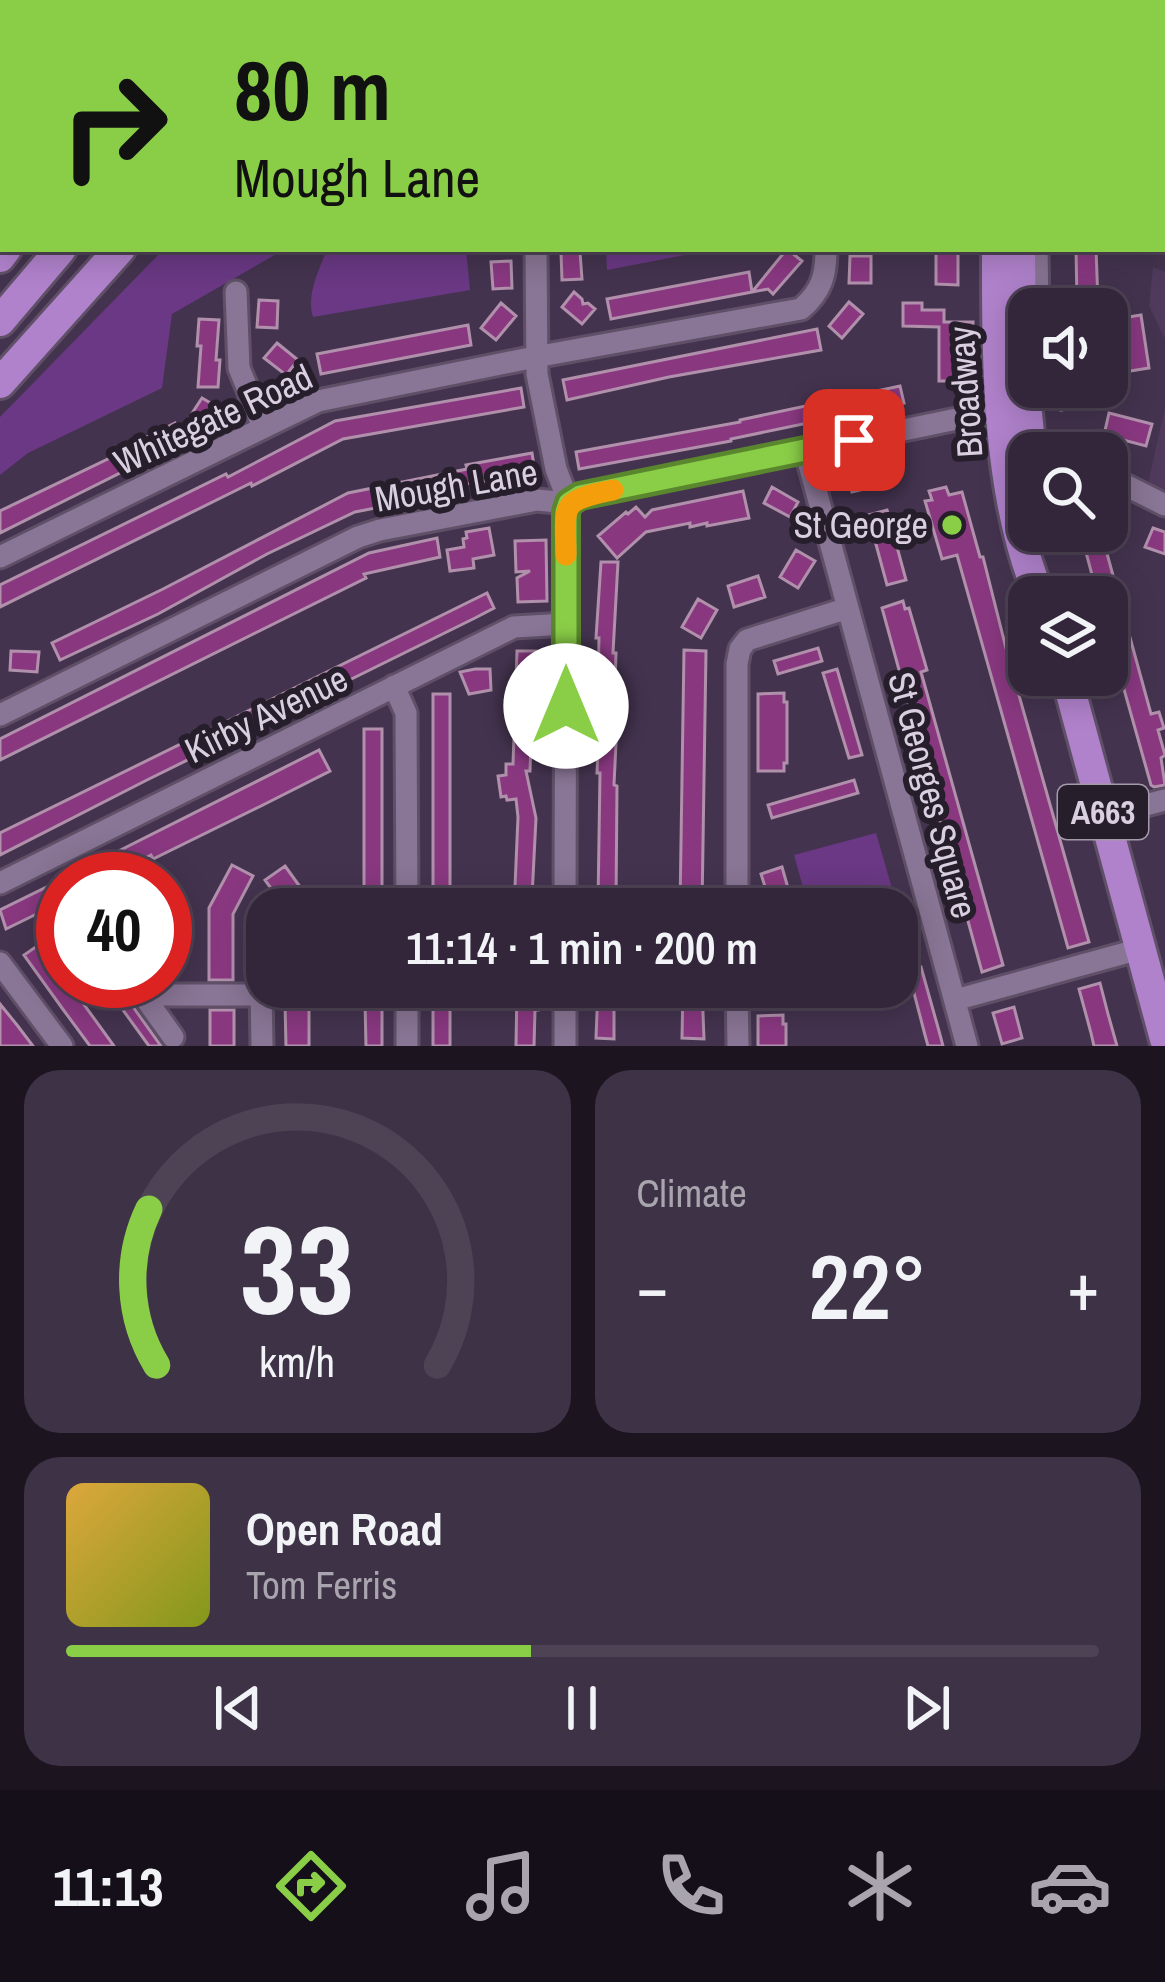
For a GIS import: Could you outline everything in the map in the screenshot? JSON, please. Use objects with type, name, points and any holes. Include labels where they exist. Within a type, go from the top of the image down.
[{"type":"highway","points":[[0,321],[59,252]]},
{"type":"highway","points":[[0,383],[117,252]]},
{"type":"highway","points":[[31,348],[134,252]]},
{"type":"highway","name":"Broadway","points":[[1020,252],[1020,288]]},
{"type":"highway","name":"Broadway","points":[[991,256],[1008,368]]},
{"type":"highway","name":"Broadway","points":[[1014,408],[1015,511],[1031,576]]},
{"type":"highway","name":"A663","points":[[1072,696],[1165,1040]]},
{"type":"street","points":[[536,252],[536,357],[556,470],[569,503],[565,888]]},
{"type":"street","name":"Whitegate Road","points":[[0,557],[318,401],[802,309],[823,285],[826,252]]},
{"type":"street","points":[[1037,252],[1038,288]]},
{"type":"street","points":[[236,292],[238,368],[263,427]]},
{"type":"street","name":"Mough Lane","points":[[1,713],[380,530],[537,500],[569,503],[580,496],[1009,408]]},
{"type":"street","name":"St Georges Square","points":[[805,450],[967,1046]]},
{"type":"street","points":[[1128,486],[1165,505]]},
{"type":"street","points":[[737,888],[736,664],[740,649],[747,640],[848,608]]},
{"type":"street","name":"Kirby Avenue","points":[[0,883],[514,627],[566,624]]},
{"type":"street","points":[[394,686],[406,712],[407,888]]},
{"type":"street","points":[[1103,816],[1165,800]]},
{"type":"street","points":[[955,1000],[1140,950]]},
{"type":"street","points":[[0,963],[62,1046]]},
{"type":"street","points":[[192,986],[246,985]]},
{"type":"street","points":[[152,1008],[173,1037]]},
{"type":"street","points":[[262,1046],[263,1008]]},
{"type":"street","points":[[407,1008],[407,1046]]},
{"type":"street","points":[[565,1008],[565,1046]]},
{"type":"street","points":[[737,1008],[738,1046]]},
{"type":"shaded area","points":[[161,252],[280,252],[172,314],[162,388],[28,453],[0,475],[0,417]]},
{"type":"shaded area","points":[[326,252],[466,252],[470,290],[313,317],[317,274]]},
{"type":"shaded area","points":[[606,252],[700,252],[607,270]]},
{"type":"shaded area","points":[[1153,267],[1165,272],[1165,339],[1149,306]]},
{"type":"shaded area","points":[[1165,408],[1165,490],[1148,483]]},
{"type":"shaded area","points":[[876,833],[892,888],[803,888],[794,855]]},
{"type":"building","points":[[580,252],[582,279],[562,280],[561,253]]},
{"type":"building","points":[[785,252],[802,261],[773,294],[768,289],[752,292]]},
{"type":"building","points":[[936,252],[958,252],[958,285],[936,284]]},
{"type":"building","points":[[1076,252],[1096,252],[1097,288],[1077,288]]},
{"type":"building","points":[[850,256],[871,256],[871,283],[849,283]]},
{"type":"building","points":[[511,261],[512,288],[493,289],[491,262]]},
{"type":"building","points":[[749,272],[752,292],[611,319],[607,299]]},
{"type":"building","points":[[574,292],[583,304],[595,309],[582,324],[562,307]]},
{"type":"building","points":[[259,300],[278,301],[277,328],[257,327]]},
{"type":"building","points":[[849,302],[863,314],[842,338],[829,326]]},
{"type":"building","points":[[501,303],[516,316],[496,340],[481,328]]},
{"type":"building","points":[[903,303],[922,303],[922,310],[944,310],[944,322],[973,322],[980,381],[955,386],[955,381],[939,381],[939,327],[903,326]]},
{"type":"building","points":[[1141,315],[1149,368],[1128,371],[1128,317]]},
{"type":"building","points":[[199,319],[219,320],[218,387],[198,387]]},
{"type":"building","points":[[468,325],[471,345],[321,374],[317,354]]},
{"type":"building","points":[[817,329],[821,350],[567,400],[563,380]]},
{"type":"building","points":[[277,343],[298,360],[286,375],[264,358]]},
{"type":"building","points":[[900,386],[904,403],[579,469],[576,452]]},
{"type":"building","points":[[521,388],[524,407],[343,439],[0,607],[0,585],[335,421]]},
{"type":"building","points":[[202,398],[219,408],[204,431],[187,421]]},
{"type":"building","points":[[1109,413],[1152,424],[1146,446],[1128,441],[1128,432],[1105,432]]},
{"type":"building","points":[[175,423],[184,441],[0,533],[0,511]]},
{"type":"building","points":[[532,453],[535,472],[455,486],[456,492],[355,512],[60,660],[52,643],[348,493]]},
{"type":"building","points":[[884,464],[889,483],[852,492],[847,473]]},
{"type":"building","points":[[772,487],[798,502],[790,517],[764,503]]},
{"type":"building","points":[[946,487],[949,495],[962,492],[1008,656],[1008,696],[1019,696],[1089,942],[1068,948],[957,555],[942,559],[925,501],[932,500],[929,491]]},
{"type":"building","points":[[743,491],[749,518],[646,532],[617,558],[598,536],[636,507],[645,517],[652,510]]},
{"type":"building","points":[[887,510],[906,580],[887,585],[868,515]]},
{"type":"building","points":[[489,528],[494,555],[473,559],[474,568],[450,571],[447,550],[464,547],[466,532]]},
{"type":"building","points":[[1153,528],[1165,532],[1165,554],[1145,547]]},
{"type":"building","points":[[437,538],[440,557],[364,574],[366,578],[0,760],[0,739],[369,553]]},
{"type":"building","points":[[546,540],[547,601],[518,602],[517,578],[530,571],[516,572],[515,541]]},
{"type":"building","points":[[796,550],[815,561],[798,588],[780,577]]},
{"type":"building","points":[[1086,552],[1107,552],[1113,576],[1092,576]]},
{"type":"building","points":[[601,562],[618,562],[613,653],[616,888],[598,888],[596,638]]},
{"type":"building","points":[[758,576],[765,597],[734,607],[728,586]]},
{"type":"building","points":[[487,593],[494,608],[0,855],[0,833]]},
{"type":"building","points":[[698,599],[717,610],[701,638],[682,627]]},
{"type":"building","points":[[903,601],[927,670],[921,672],[1003,965],[982,972],[882,608]]},
{"type":"building","points":[[1128,630],[1151,714],[1159,712],[1164,728],[1158,730],[1165,755],[1161,758],[1165,785],[1151,785],[1126,696]]},
{"type":"building","points":[[818,648],[822,661],[778,674],[774,661]]},
{"type":"building","points":[[684,650],[706,651],[702,888],[680,888]]},
{"type":"building","points":[[11,651],[39,652],[37,672],[10,670]]},
{"type":"building","points":[[517,651],[536,651],[535,743],[531,742],[530,771],[526,771],[536,818],[532,888],[515,887],[516,799],[501,797],[498,776],[506,775],[506,764],[513,764]]},
{"type":"building","points":[[490,669],[491,690],[469,694],[460,672]]},
{"type":"building","points":[[837,669],[862,755],[849,758],[823,673]]},
{"type":"building","points":[[784,693],[787,763],[784,771],[758,771],[758,694]]},
{"type":"building","points":[[433,694],[450,694],[450,888],[433,888]]},
{"type":"building","points":[[364,729],[382,729],[382,888],[364,888]]},
{"type":"building","points":[[319,750],[330,771],[167,852],[117,852]]},
{"type":"building","points":[[854,780],[858,793],[772,818],[768,805]]},
{"type":"building","points":[[232,865],[253,876],[233,914],[233,980],[209,980],[209,908]]},
{"type":"building","points":[[285,866],[301,888],[271,888],[265,880]]},
{"type":"building","points":[[782,867],[788,888],[765,888],[761,874]]},
{"type":"building","points":[[36,892],[36,914],[6,929],[0,910]]},
{"type":"building","points":[[36,947],[36,972],[24,955]]},
{"type":"building","points":[[918,968],[943,1046],[928,1046],[918,1008]]},
{"type":"building","points":[[1100,983],[1117,1046],[1094,1046],[1079,989]]},
{"type":"building","points":[[0,1004],[17,1025],[33,1046],[0,1046]]},
{"type":"building","points":[[1014,1007],[1022,1038],[1002,1044],[993,1013]]},
{"type":"building","points":[[62,1008],[87,1008],[114,1046],[90,1046]]},
{"type":"building","points":[[122,1008],[134,1008],[161,1046],[149,1046]]},
{"type":"building","points":[[285,1008],[309,1008],[309,1046],[286,1046]]},
{"type":"building","points":[[365,1008],[382,1008],[382,1046],[366,1046]]},
{"type":"building","points":[[433,1008],[450,1008],[450,1046],[433,1046]]},
{"type":"building","points":[[517,1008],[538,1008],[534,1046],[516,1046]]},
{"type":"building","points":[[597,1008],[614,1008],[614,1039],[596,1038]]},
{"type":"building","points":[[683,1008],[703,1008],[704,1039],[682,1038]]},
{"type":"building","points":[[210,1010],[234,1010],[234,1046],[210,1046]]},
{"type":"building","points":[[783,1015],[786,1046],[758,1046],[758,1016]]},
{"type":"slow traffic","points":[[566,555],[569,503],[613,490]]},
{"type":"place","name":"St George","points":[[952,525]]},
{"type":"route","points":[[566,706],[569,503],[580,496],[854,440]]}]
